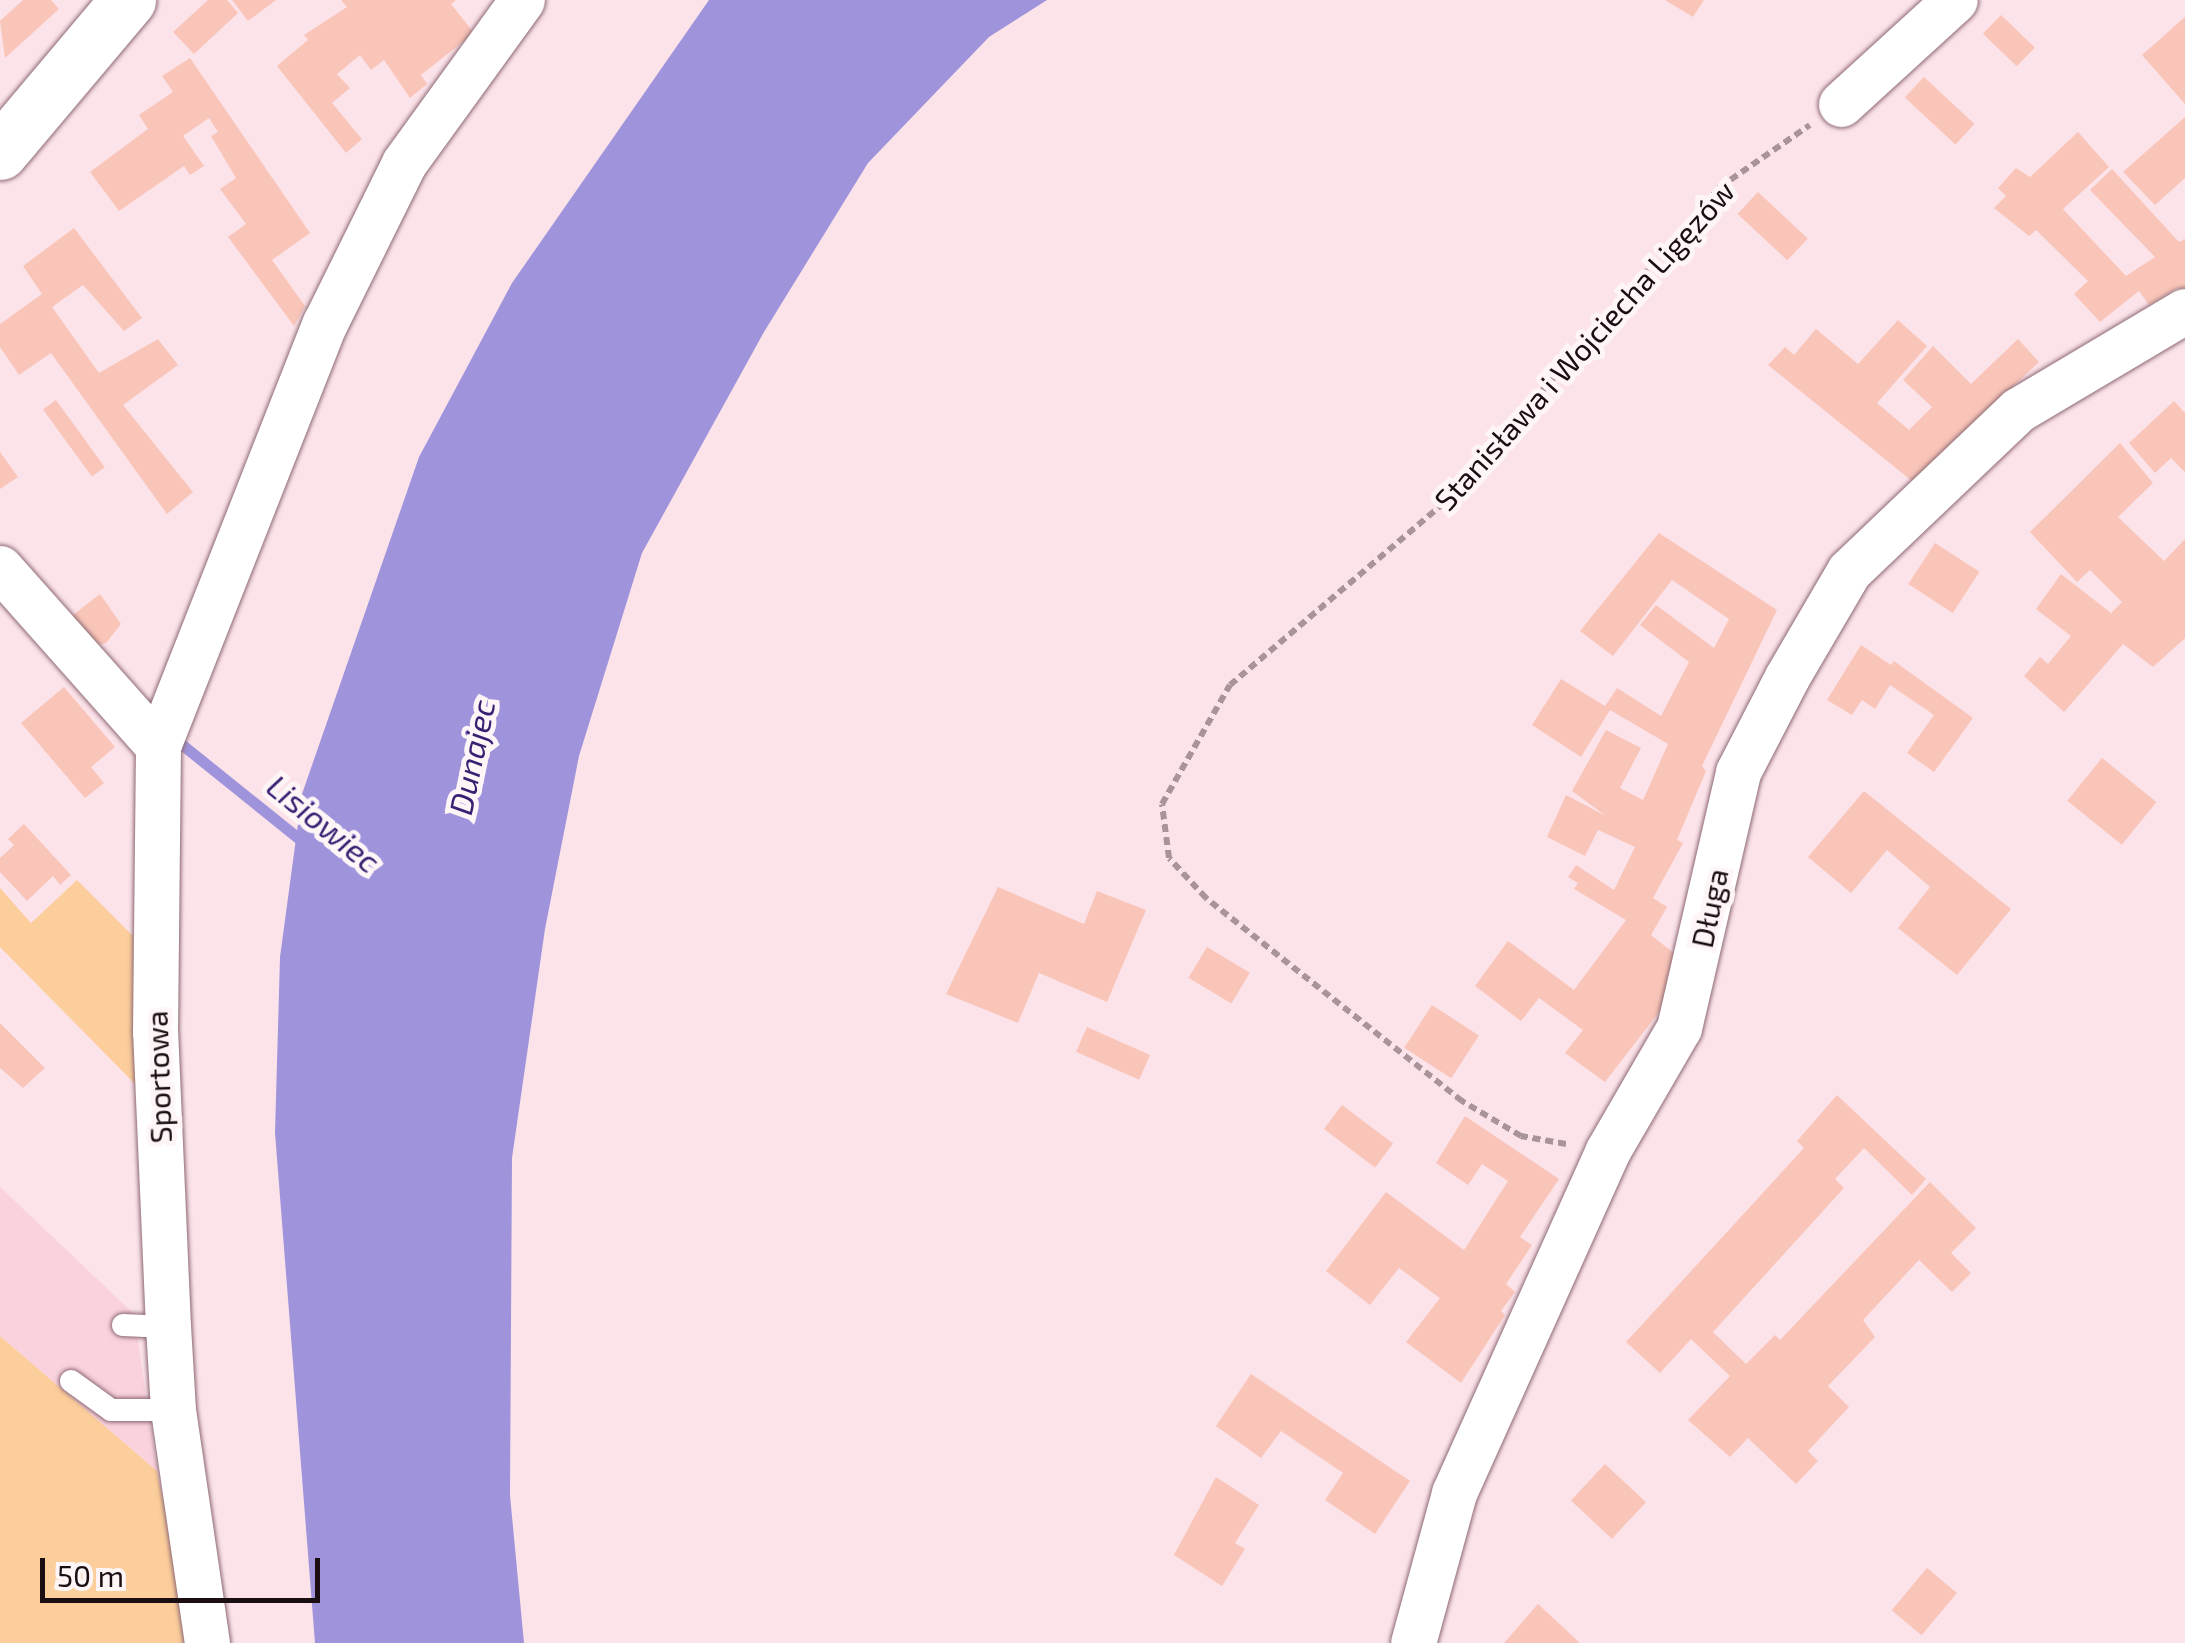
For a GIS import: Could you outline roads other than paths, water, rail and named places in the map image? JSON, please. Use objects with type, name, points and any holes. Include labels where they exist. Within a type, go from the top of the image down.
[{"type":"street","points":[[0,152],[128,0]]},
{"type":"street","points":[[0,568],[158,746],[325,323],[404,163],[522,0]]},
{"type":"street","points":[[1841,104],[1955,0]]},
{"type":"street","name":"Długa","points":[[1413,1643],[1454,1493],[1607,1152],[1679,1028],[1738,772],[1849,571],[2018,410],[2185,311]]},
{"type":"street","name":"Sportowa","points":[[158,746],[155,1032],[168,1327],[173,1410],[207,1643]]},
{"type":"lane","points":[[123,1325],[168,1327]]},
{"type":"lane","points":[[71,1381],[111,1410],[173,1410]]},
{"type":"water","name":"Dunajec","points":[[709,0],[1047,0],[989,37],[868,163],[764,332],[642,553],[579,756],[545,929],[512,1158],[510,1495],[524,1643],[315,1643],[275,1133],[280,957],[302,794],[419,457],[512,283]]},
{"type":"waterway","name":"Lisiowiec","points":[[175,739],[308,846]]}]
